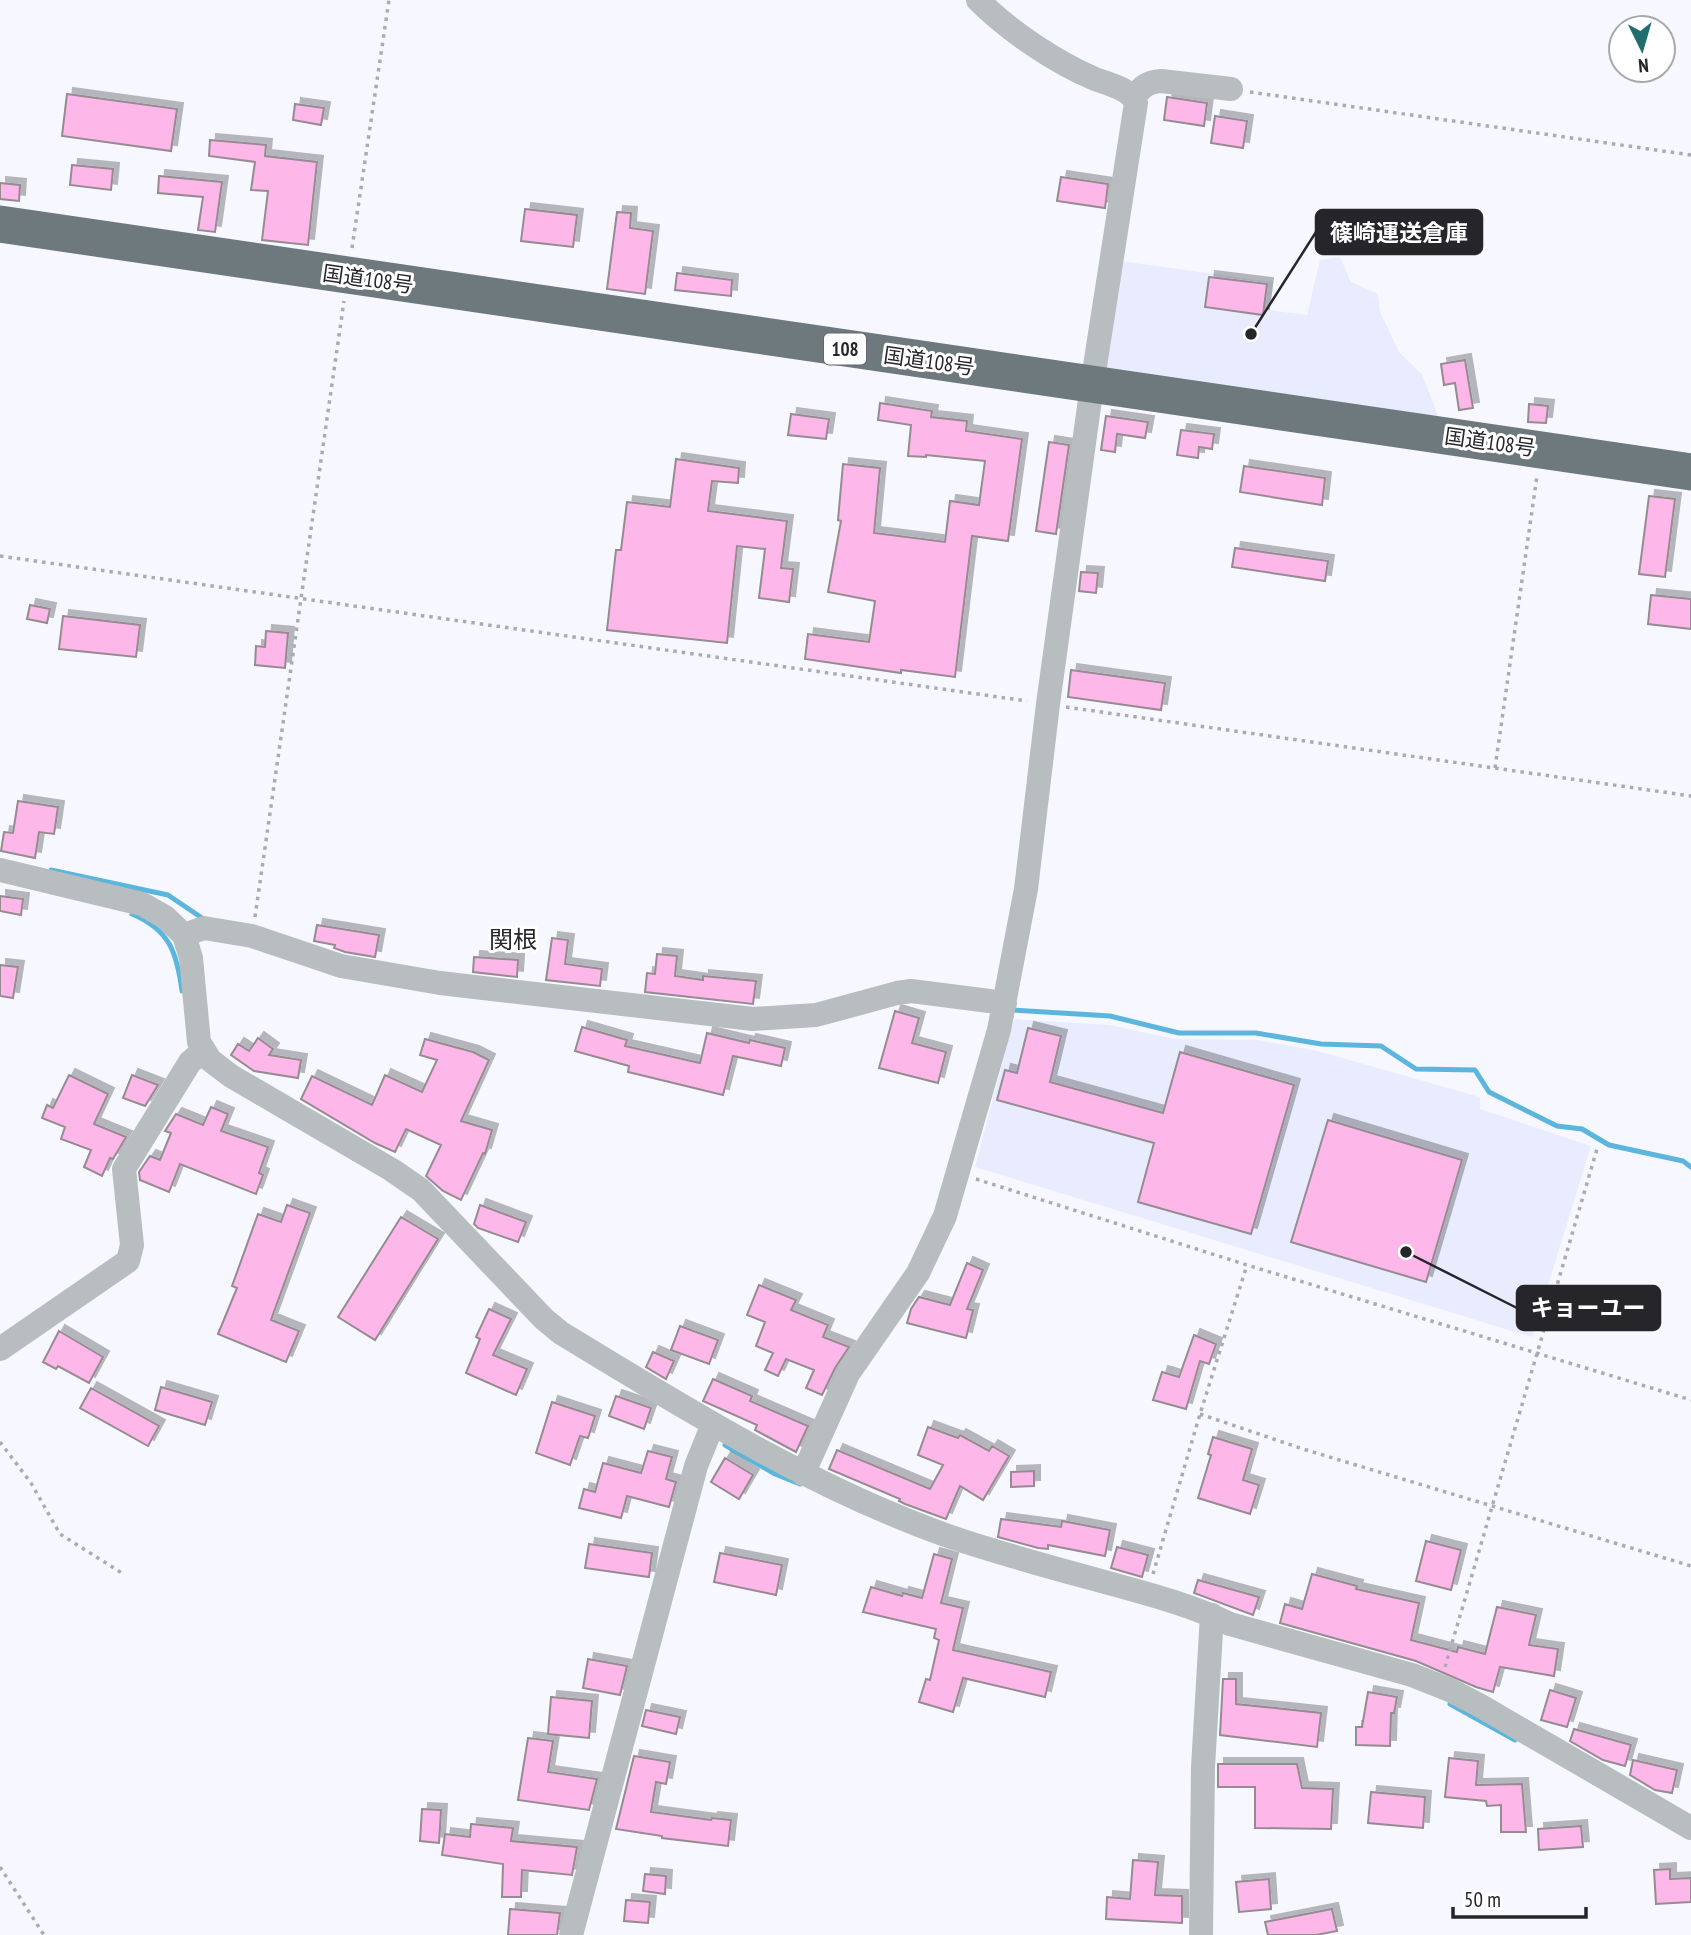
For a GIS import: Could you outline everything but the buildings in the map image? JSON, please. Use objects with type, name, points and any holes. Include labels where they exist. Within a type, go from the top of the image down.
[{"type":"highway","name":"国道108号","points":[[0,225],[1691,472]]},
{"type":"street","points":[[803,1474],[848,1374],[918,1273],[935,1241],[1005,1003],[1026,889],[1048,704],[1092,385],[1136,103],[1134,97],[1125,91],[1069,68],[993,15],[978,0]]},
{"type":"street","points":[[1134,97],[1142,86],[1161,80],[1231,89]]},
{"type":"street","points":[[0,870],[142,904],[165,917],[184,935],[191,958],[199,1042],[198,1055],[124,1169],[132,1245],[128,1261],[0,1349]]},
{"type":"street","points":[[184,935],[204,928],[253,936],[341,966],[440,983],[753,1019],[816,1015],[911,991],[1005,1003]]},
{"type":"street","points":[[198,1055],[421,1190],[544,1319],[561,1333],[713,1424],[803,1474],[950,1536],[1147,1594],[1212,1615],[1230,1624],[1412,1675],[1440,1686],[1479,1705],[1691,1828]]},
{"type":"street","points":[[571,1935],[696,1466],[713,1424]]},
{"type":"street","points":[[1201,1935],[1203,1767],[1212,1615]]},
{"type":"path","points":[[253,936],[389,0]]},
{"type":"path","points":[[1231,89],[1691,155]]},
{"type":"path","points":[[1494,768],[1541,450]]},
{"type":"path","points":[[0,556],[1691,796]]},
{"type":"path","points":[[1440,1686],[1597,1149]]},
{"type":"path","points":[[957,1173],[1247,1265],[1691,1400]]},
{"type":"path","points":[[1147,1594],[1247,1265]]},
{"type":"path","points":[[1200,1414],[1303,1449],[1691,1566]]},
{"type":"path","points":[[0,1442],[31,1483],[60,1534],[125,1575]]},
{"type":"path","points":[[0,1867],[44,1935]]},
{"type":"shaded area","points":[[1340,257],[1351,282],[1378,294],[1380,312],[1400,353],[1422,374],[1440,421],[1105,376],[1120,261],[1273,282],[1269,310],[1307,315],[1320,260]]},
{"type":"shaded area","points":[[1014,1019],[1110,1025],[1174,1039],[1257,1040],[1318,1051],[1480,1097],[1480,1109],[1591,1146],[1532,1337],[975,1167]]},
{"type":"waterway","points":[[51,870],[168,895],[205,920]]},
{"type":"waterway","points":[[132,914],[155,927],[169,944],[174,954],[182,991]]},
{"type":"waterway","points":[[1013,1010],[1110,1016],[1179,1033],[1256,1033],[1321,1044],[1381,1046],[1416,1069],[1475,1070],[1489,1092],[1557,1126],[1582,1129],[1609,1145],[1683,1161],[1691,1167]]},
{"type":"waterway","points":[[725,1445],[775,1474],[800,1484]]},
{"type":"waterway","points":[[1450,1704],[1515,1740]]},
{"type":"place","name":"篠崎運送倉庫","points":[[1251,334]]},
{"type":"place","name":"キョーユー","points":[[1406,1252]]},
{"type":"district","name":"関根","points":[[513,939]]}]
